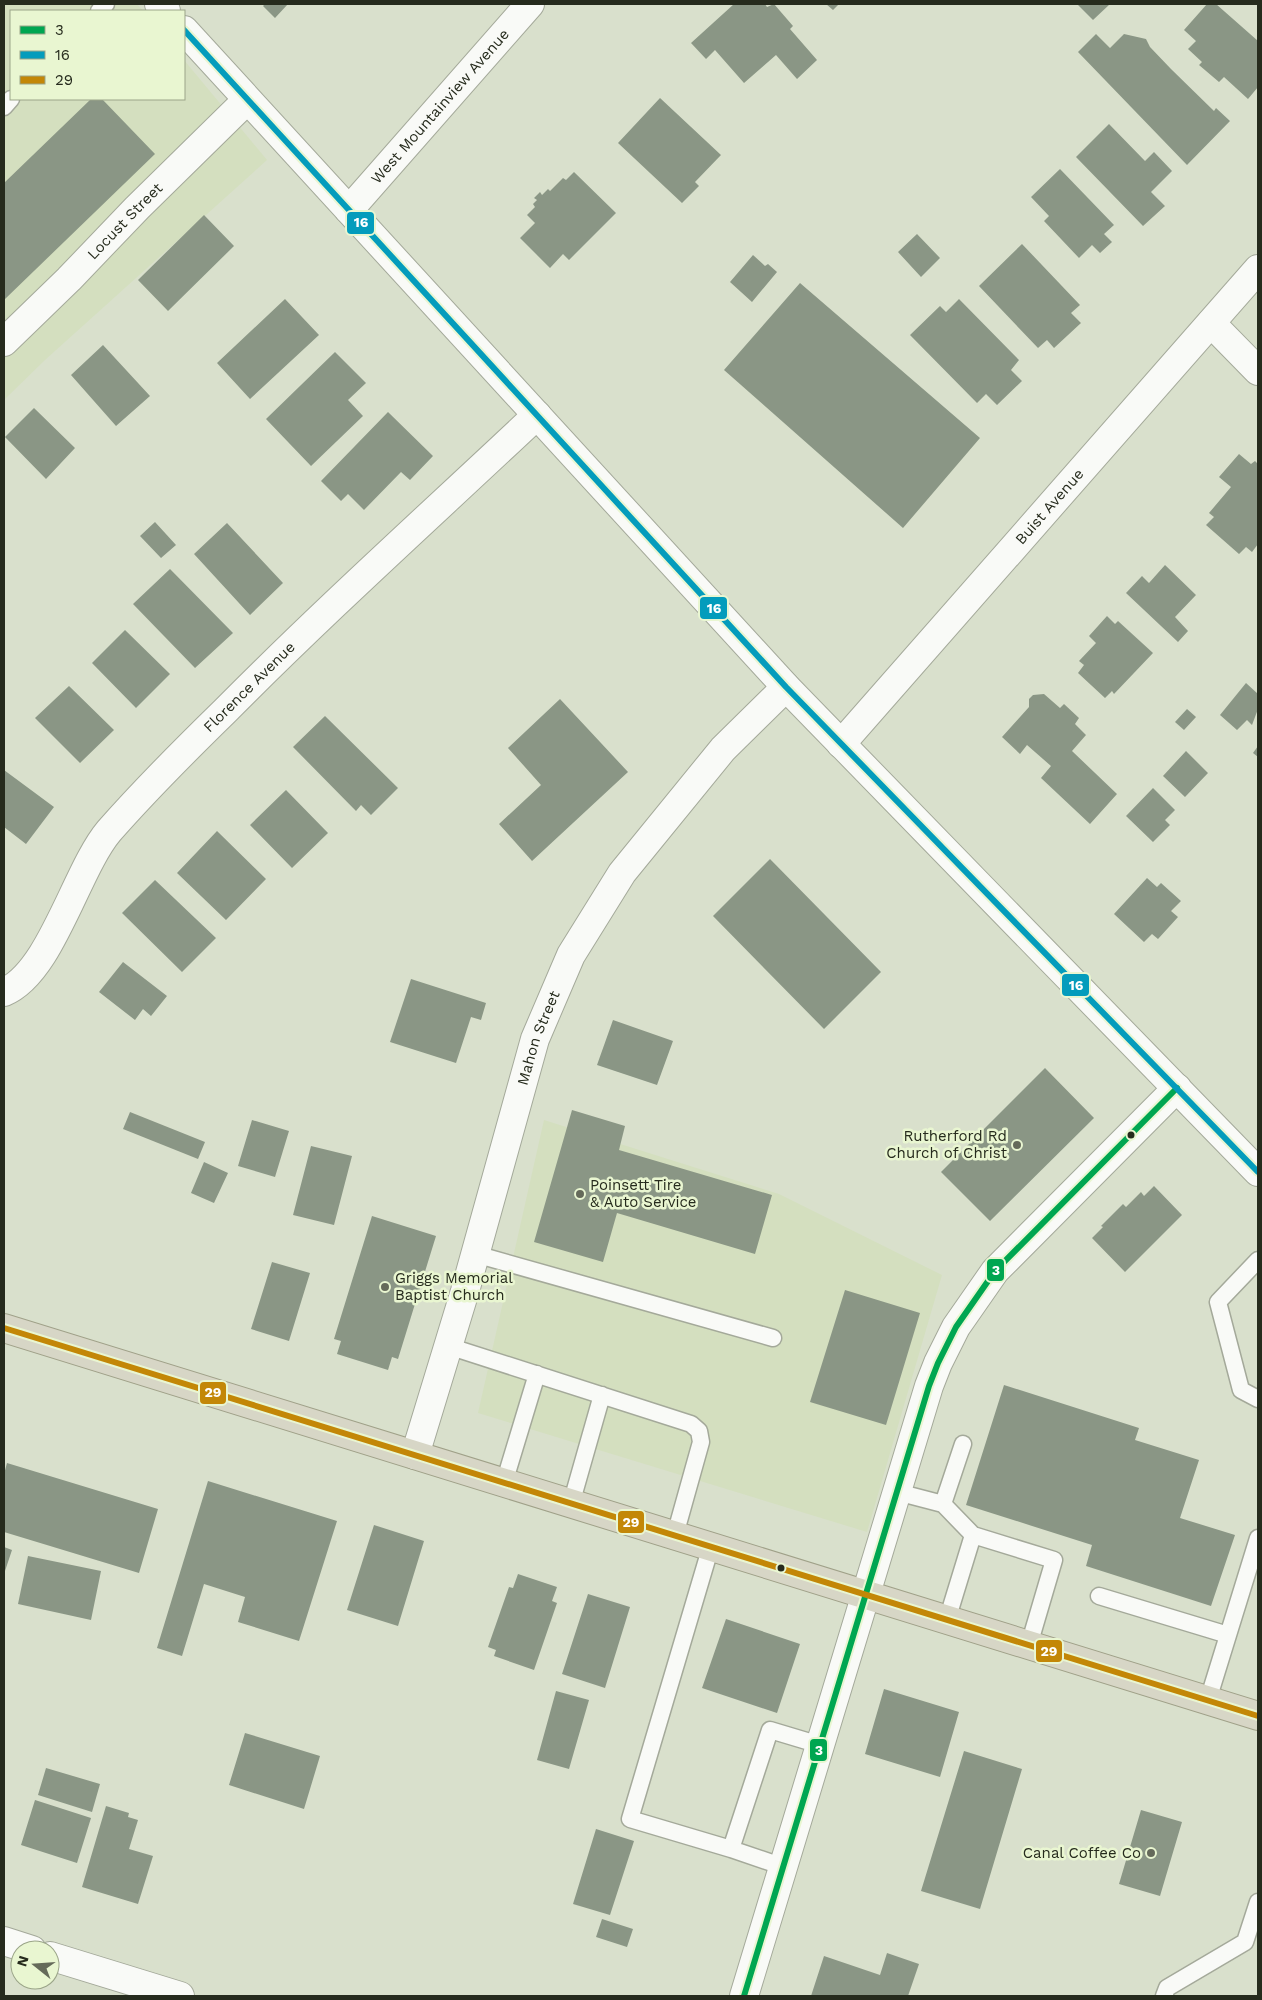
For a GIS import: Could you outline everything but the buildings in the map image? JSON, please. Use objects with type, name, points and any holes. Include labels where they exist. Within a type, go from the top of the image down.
[{"type":"highway","points":[[4,1328],[1258,1716]]},
{"type":"street","name":"West Mountainview Avenue","points":[[349,210],[530,4]]},
{"type":"street","points":[[185,31],[786,687],[1258,1172]]},
{"type":"street","name":"Locust Street","points":[[4,342],[247,100]]},
{"type":"street","name":"Buist Avenue","points":[[841,744],[1258,269]]},
{"type":"street","points":[[1211,323],[1258,371]]},
{"type":"street","name":"Florence Avenue","points":[[4,992],[16,987],[41,956],[104,838],[140,796],[268,667],[537,415]]},
{"type":"street","name":"Mahon Street","points":[[415,1455],[475,1254],[535,1039],[571,955],[622,873],[723,749],[786,687]]},
{"type":"street","points":[[744,1996],[929,1386],[938,1363],[956,1327],[990,1277],[1176,1088]]},
{"type":"street","points":[[60,1959],[180,1996]]},
{"type":"lane","points":[[475,1254],[773,1338]]},
{"type":"lane","points":[[1258,1260],[1218,1302],[1241,1390],[1258,1399]]},
{"type":"lane","points":[[448,1346],[691,1424],[699,1431],[701,1442],[675,1535]]},
{"type":"lane","points":[[504,1483],[537,1374]]},
{"type":"lane","points":[[571,1504],[602,1395]]},
{"type":"lane","points":[[943,1504],[963,1444]]},
{"type":"lane","points":[[897,1492],[943,1504],[973,1535],[1054,1560],[1029,1645]]},
{"type":"lane","points":[[947,1620],[973,1535]]},
{"type":"lane","points":[[1208,1700],[1258,1538]]},
{"type":"lane","points":[[711,1546],[630,1819],[784,1867]]},
{"type":"lane","points":[[1099,1596],[1228,1635]]},
{"type":"lane","points":[[730,1850],[770,1730],[820,1745]]},
{"type":"lane","points":[[1164,1996],[1167,1988],[1252,1944],[1258,1902]]},
{"type":"shaded area","points":[[4,4],[137,4],[142,10],[10,10],[10,100],[185,100],[185,61],[267,160],[45,360],[4,400]]},
{"type":"shaded area","points":[[544,1120],[779,1194],[942,1275],[867,1532],[478,1413]]},
{"type":"transit line","name":"16","points":[[185,31],[786,687],[1258,1172]]},
{"type":"transit line","name":"3","points":[[744,1996],[929,1386],[938,1363],[956,1327],[995,1271],[1177,1088]]},
{"type":"transit line","name":"29","points":[[4,1328],[1258,1716]]},
{"type":"place","name":"Rutherford Rd Church of Christ","points":[[1017,1145]]},
{"type":"place","name":"Poinsett Tire & Auto Service","points":[[580,1194]]},
{"type":"place","name":"Griggs Memorial Baptist Church","points":[[385,1287]]},
{"type":"place","name":"Canal Coffee Co","points":[[1151,1853]]}]
